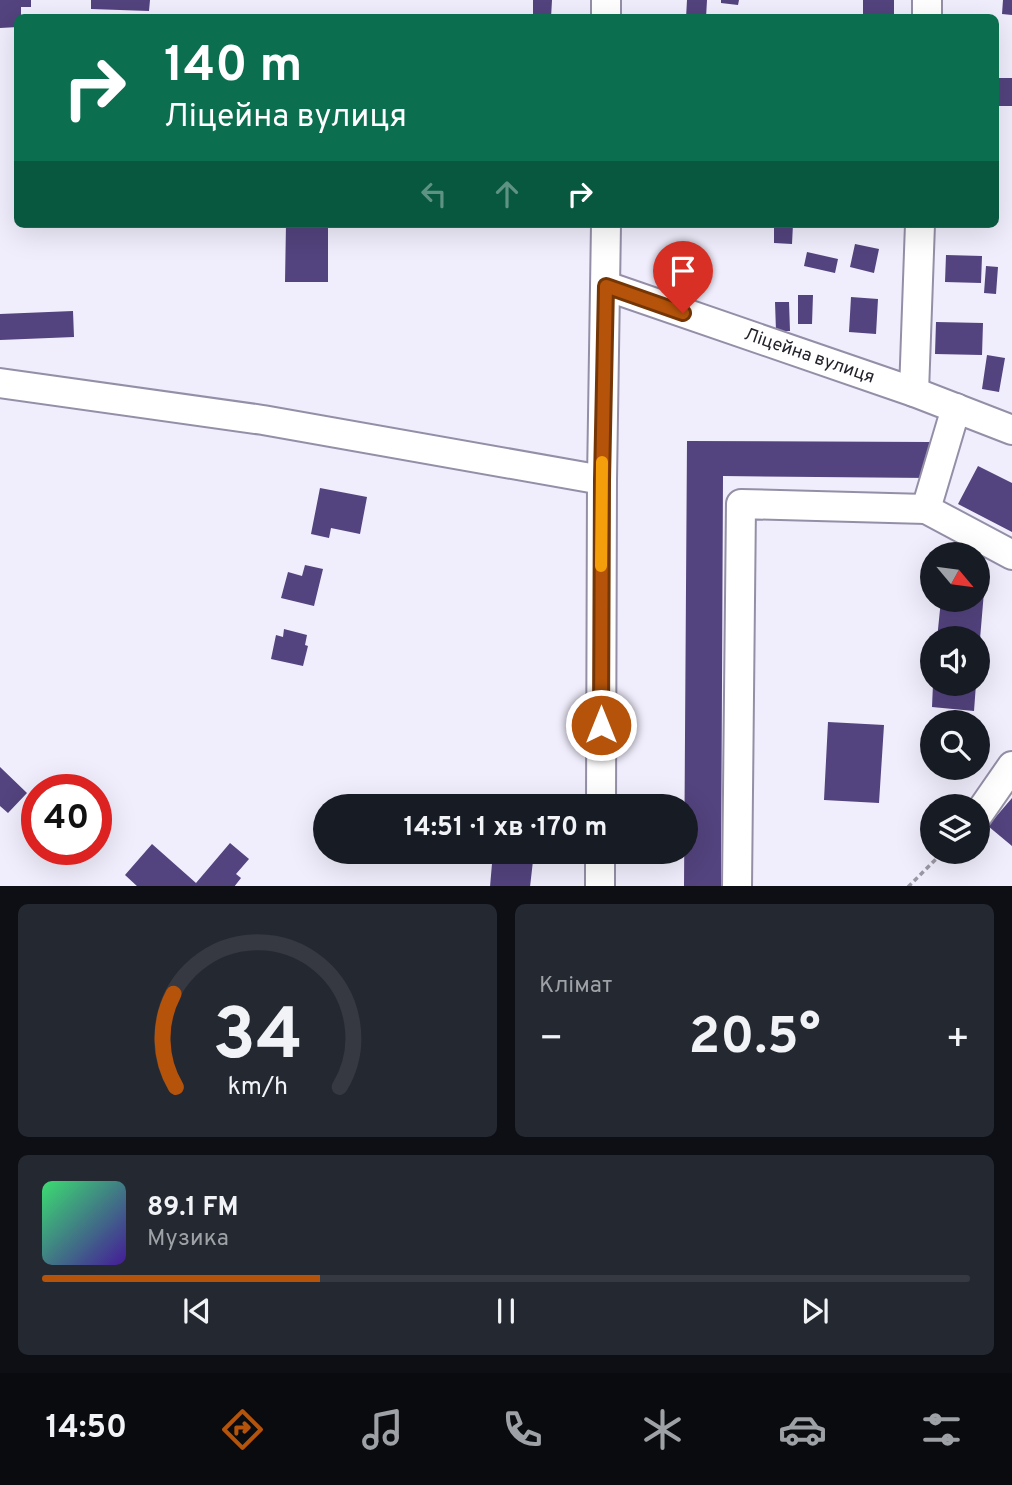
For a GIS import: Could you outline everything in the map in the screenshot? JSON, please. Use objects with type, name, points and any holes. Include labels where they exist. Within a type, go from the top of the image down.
[{"type":"street","points":[[601,794],[606,228]]},
{"type":"street","points":[[914,393],[920,228]]},
{"type":"street","name":"Ліцейна вулиця","points":[[606,286],[914,393],[1012,430]]},
{"type":"street","points":[[0,383],[263,420],[602,480]]},
{"type":"street","points":[[926,509],[956,408]]},
{"type":"street","points":[[737,886],[741,504],[926,509],[1012,555]]},
{"type":"street","points":[[990,798],[1012,766]]},
{"type":"street","points":[[600,864],[600,886]]},
{"type":"path","points":[[909,886],[931,864]]},
{"type":"building","points":[[0,0],[31,0],[31,7],[21,7],[21,14],[14,14],[14,27],[0,28]]},
{"type":"building","points":[[91,0],[150,0],[149,11],[91,9]]},
{"type":"building","points":[[533,0],[552,0],[551,14],[533,14]]},
{"type":"building","points":[[687,0],[707,0],[706,14],[686,14]]},
{"type":"building","points":[[721,0],[739,0],[738,5],[721,3]]},
{"type":"building","points":[[863,0],[894,0],[894,14],[863,14]]},
{"type":"building","points":[[1003,0],[1012,0],[1012,15],[1002,14]]},
{"type":"building","points":[[999,78],[1012,78],[1012,106],[999,106]]},
{"type":"building","points":[[286,228],[328,228],[328,282],[285,282]]},
{"type":"building","points":[[774,228],[793,228],[792,244],[774,243]]},
{"type":"building","points":[[855,244],[879,249],[874,273],[850,267]]},
{"type":"building","points":[[807,252],[838,259],[835,273],[804,266]]},
{"type":"building","points":[[946,255],[982,256],[981,283],[945,282]]},
{"type":"building","points":[[986,266],[998,267],[996,294],[984,293]]},
{"type":"building","points":[[798,295],[813,295],[812,324],[798,324]]},
{"type":"building","points":[[851,297],[878,299],[876,334],[849,332]]},
{"type":"building","points":[[775,302],[789,302],[790,331],[776,331]]},
{"type":"building","points":[[73,311],[74,337],[0,340],[0,314]]},
{"type":"building","points":[[936,322],[983,323],[982,355],[935,354]]},
{"type":"building","points":[[987,355],[1005,358],[999,392],[982,389]]},
{"type":"building","points":[[687,441],[930,442],[930,478],[723,476],[721,886],[684,886],[684,864],[698,864],[698,794],[685,794]]},
{"type":"building","points":[[978,466],[1012,483],[1012,532],[958,504]]},
{"type":"building","points":[[320,488],[367,497],[360,534],[331,528],[329,538],[311,534]]},
{"type":"building","points":[[305,565],[323,569],[314,606],[281,598],[288,572],[302,576]]},
{"type":"building","points":[[940,612],[982,612],[981,626],[938,626]]},
{"type":"building","points":[[284,629],[307,635],[305,645],[308,646],[303,666],[271,659],[276,635],[283,637]]},
{"type":"building","points":[[932,696],[975,696],[974,710],[932,707]]},
{"type":"building","points":[[828,722],[884,725],[879,803],[824,800]]},
{"type":"building","points":[[0,767],[21,787],[21,799],[8,813],[0,806]]},
{"type":"building","points":[[1012,798],[1012,846],[990,828],[990,824]]},
{"type":"building","points":[[230,843],[249,859],[236,874],[241,878],[235,886],[137,886],[125,875],[152,844],[196,883]]},
{"type":"building","points":[[492,864],[533,864],[530,886],[490,886]]},
{"type":"slow traffic","points":[[601,566],[602,462]]},
{"type":"route","points":[[601,725],[606,286],[683,313]]}]
